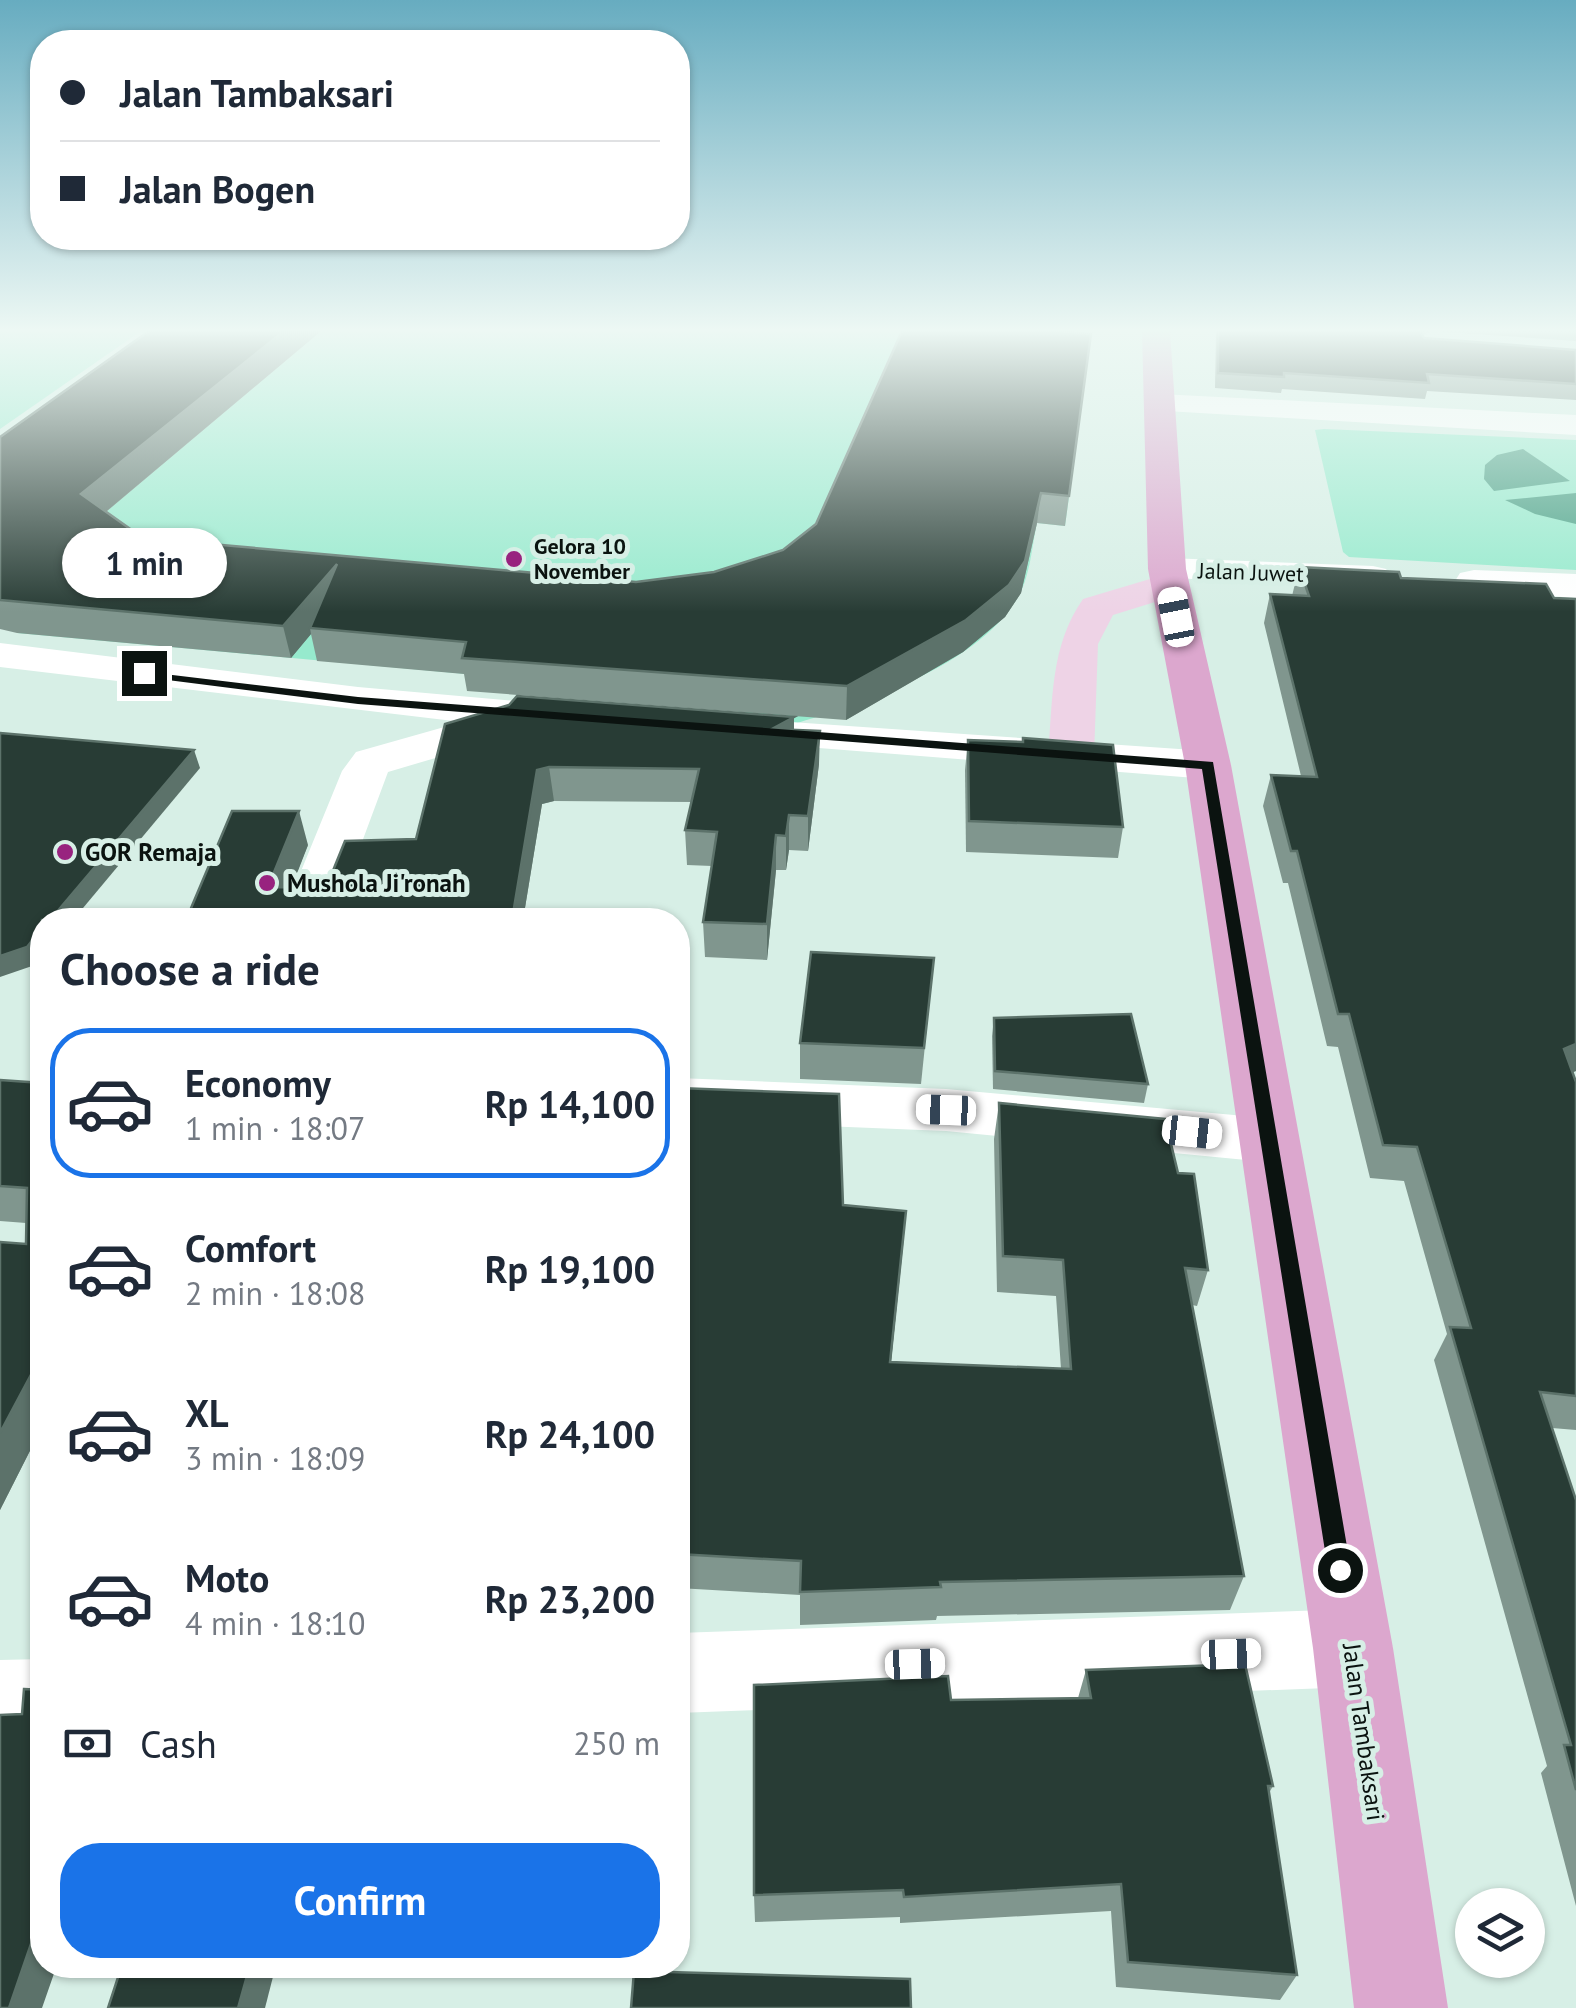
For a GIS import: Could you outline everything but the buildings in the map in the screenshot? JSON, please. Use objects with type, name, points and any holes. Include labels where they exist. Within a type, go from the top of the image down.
[{"type":"main road","name":"Jalan Tambaksari","points":[[1161,425],[1168,577],[1208,765],[1266,1140],[1352,1648],[1400,2008]]},
{"type":"main road","points":[[1071,756],[1078,644],[1097,607],[1168,577]]},
{"type":"street","name":"Jalan Juwet","points":[[1168,577],[1419,579],[1564,597]]},
{"type":"street","points":[[0,655],[358,700],[594,720]]},
{"type":"street","points":[[311,908],[372,762],[534,716]]},
{"type":"street","points":[[713,729],[1208,765]]},
{"type":"street","points":[[690,1099],[946,1110],[1266,1140]]},
{"type":"street","points":[[690,1672],[1352,1648]]},
{"type":"street","points":[[0,1701],[30,1700]]},
{"type":"shaded area","name":"Gelora 10 November","points":[[138,425],[1079,425],[1065,526],[1037,523],[1022,589],[998,623],[971,646],[905,684],[766,732],[719,697],[17,633]]},
{"type":"shaded area","points":[[1315,430],[1576,440],[1576,570],[1349,557],[1343,552]]},
{"type":"shaded area","points":[[1523,449],[1570,481],[1494,491],[1484,479],[1485,465],[1497,455]]},
{"type":"shaded area","points":[[1576,493],[1576,524],[1535,514],[1505,500]]},
{"type":"place","name":"Gelora 10 November","points":[[514,559]]},
{"type":"place","name":"GOR Remaja","points":[[65,852]]},
{"type":"place","name":"Mushola Ji'ronah","points":[[267,883]]},
{"type":"route","points":[[144,673],[358,700],[1208,765],[1266,1140],[1340,1570]]}]
